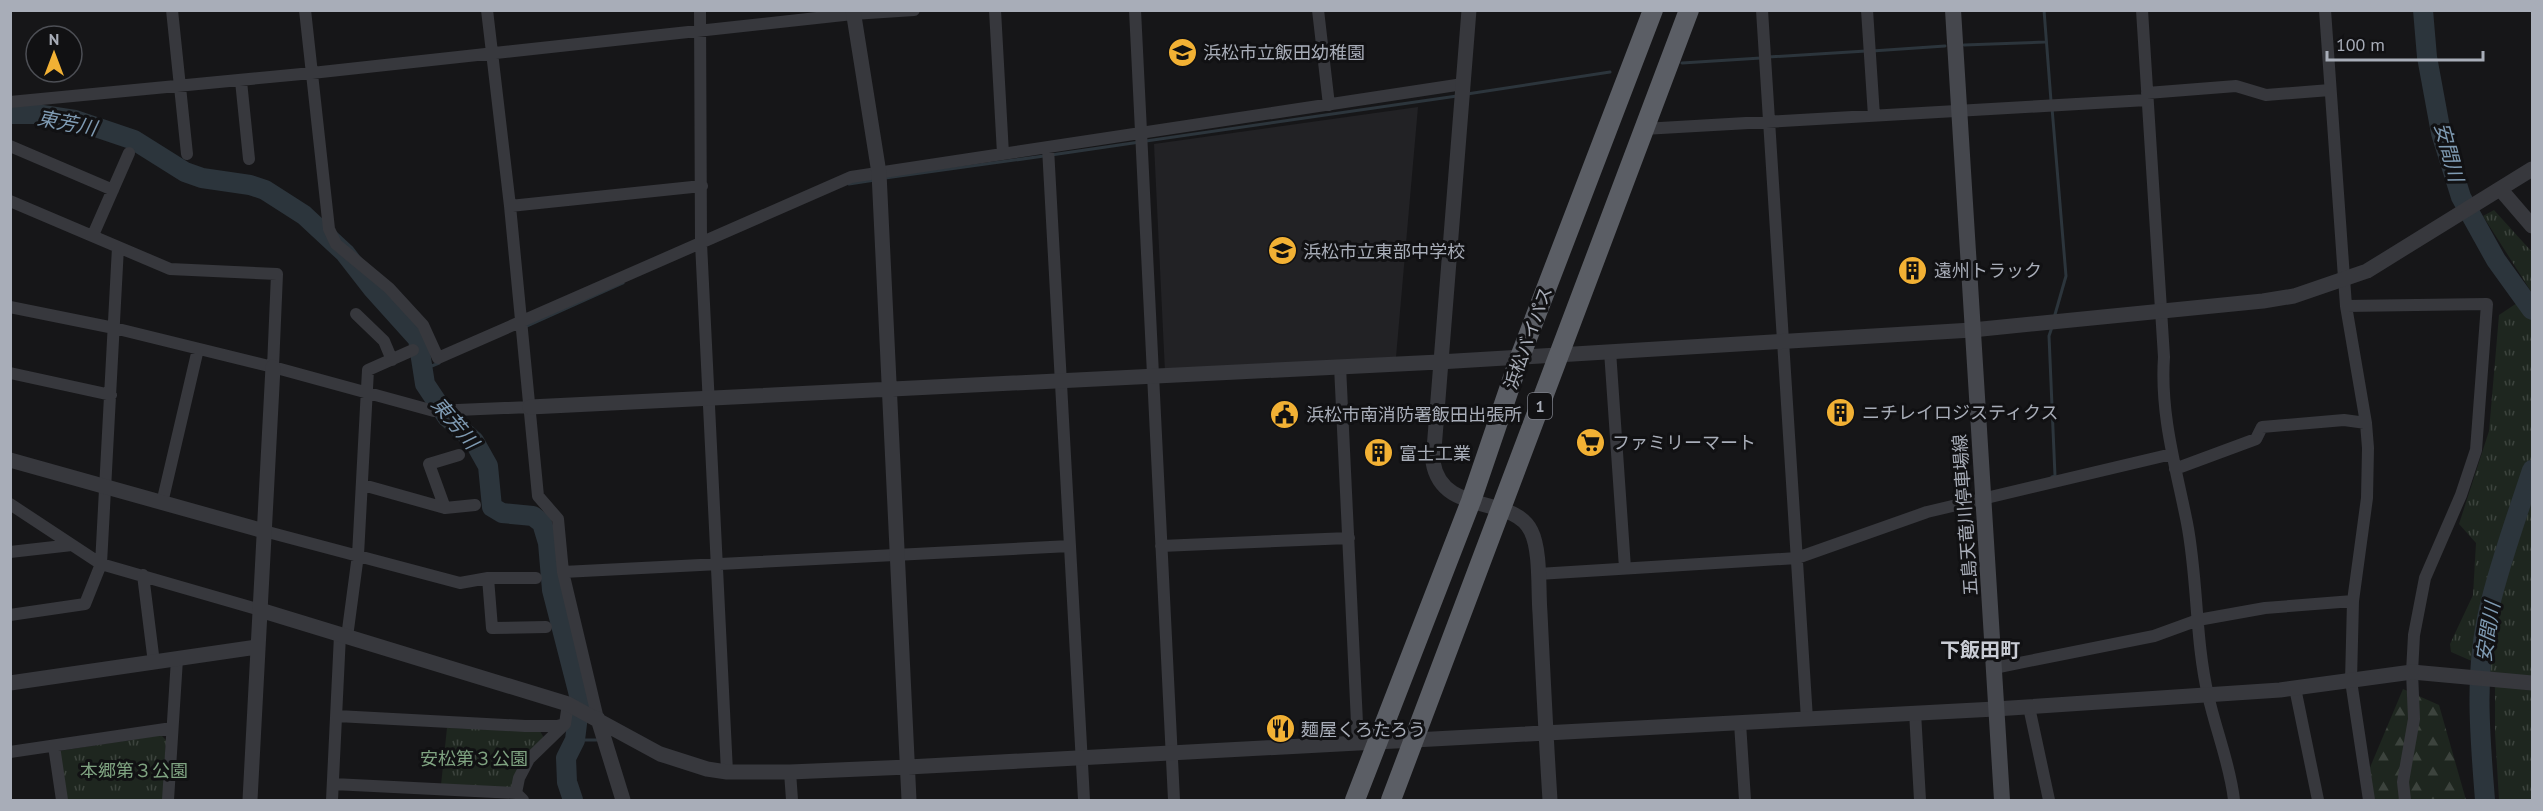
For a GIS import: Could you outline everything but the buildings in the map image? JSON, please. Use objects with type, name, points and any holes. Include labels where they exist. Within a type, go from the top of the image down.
[{"type":"highway","name":"浜松バイパス","points":[[1355,801],[1367,744],[1471,501],[1520,357],[1653,10]]},
{"type":"highway","name":"浜松バイパス","points":[[1391,801],[1689,10]]},
{"type":"main road","name":"五島天竜川停車場線","points":[[1953,10],[2001,801]]},
{"type":"street","points":[[172,10],[187,154]]},
{"type":"street","points":[[305,10],[329,229],[336,244],[389,288],[423,324],[438,358],[851,177],[1463,84]]},
{"type":"street","points":[[487,10],[510,206],[538,496],[558,519],[563,572],[593,716],[622,801]]},
{"type":"street","points":[[700,10],[701,243],[727,771]]},
{"type":"street","points":[[10,102],[241,81],[700,32],[853,12],[914,10]]},
{"type":"street","points":[[995,10],[1003,154]]},
{"type":"street","points":[[1135,10],[1174,801]]},
{"type":"street","points":[[1318,10],[1329,105]]},
{"type":"street","points":[[1469,10],[1439,362],[1433,448],[1435,474],[1448,490],[1525,521],[1532,532],[1538,574],[1550,801]]},
{"type":"street","points":[[1762,10],[1807,719]]},
{"type":"street","points":[[1868,10],[1874,116]]},
{"type":"street","points":[[2142,10],[2164,357],[2162,388],[2172,454],[2187,525],[2207,694],[2231,776],[2234,801]]},
{"type":"street","points":[[2325,10],[2346,306],[2366,423],[2367,498],[2353,601],[2352,681],[2369,801]]},
{"type":"street","points":[[853,12],[879,173],[909,801]]},
{"type":"street","points":[[241,81],[249,159]]},
{"type":"street","points":[[1643,129],[1960,112],[2147,97],[2236,86],[2266,95],[2330,90]]},
{"type":"street","points":[[10,146],[113,190]]},
{"type":"street","points":[[1048,147],[1084,801]]},
{"type":"street","points":[[93,235],[129,153]]},
{"type":"street","points":[[10,307],[114,328],[273,367],[434,411],[1439,362],[1972,330],[2294,296],[2344,281],[2367,271],[2532,169]]},
{"type":"street","points":[[510,206],[702,186]]},
{"type":"street","points":[[2501,190],[2532,226]]},
{"type":"street","points":[[10,201],[170,269],[277,274],[250,801]]},
{"type":"street","points":[[10,615],[85,604],[101,564],[118,247]]},
{"type":"street","points":[[2346,306],[2487,304],[2476,450],[2464,487],[2425,578],[2414,635],[2416,671],[2414,719],[2403,782],[2405,801]]},
{"type":"street","points":[[356,314],[384,341],[392,360]]},
{"type":"street","points":[[162,502],[198,349]]},
{"type":"street","points":[[332,801],[343,636],[358,555],[368,370],[413,350]]},
{"type":"street","points":[[1610,351],[1625,568]]},
{"type":"street","points":[[1340,366],[1349,538],[1367,744]]},
{"type":"street","points":[[10,373],[111,395]]},
{"type":"street","points":[[2175,469],[2256,439],[2262,427],[2344,420],[2366,423]]},
{"type":"street","points":[[1538,574],[1797,558],[1927,512],[2172,454]]},
{"type":"street","points":[[445,508],[429,464],[459,455]]},
{"type":"street","points":[[10,460],[460,583],[488,578],[536,578]]},
{"type":"street","points":[[363,485],[445,508],[475,505]]},
{"type":"street","points":[[10,504],[101,564],[260,610],[570,706],[593,716],[660,754],[707,769],[727,771],[790,772],[908,767],[2029,707],[2295,688],[2416,671],[2532,683]]},
{"type":"street","points":[[1161,546],[1349,538]]},
{"type":"street","points":[[10,552],[72,545]]},
{"type":"street","points":[[563,572],[1070,546]]},
{"type":"street","points":[[143,575],[154,663]]},
{"type":"street","points":[[488,578],[492,628],[546,627]]},
{"type":"street","points":[[1994,668],[2154,636],[2198,620],[2265,608],[2353,601]]},
{"type":"street","points":[[10,683],[257,646]]},
{"type":"street","points":[[168,801],[177,658]]},
{"type":"street","points":[[2295,688],[2318,801]]},
{"type":"street","points":[[333,784],[520,796],[519,778],[529,759],[565,724],[570,706]]},
{"type":"street","points":[[2029,707],[2049,801]]},
{"type":"street","points":[[1915,712],[1920,801]]},
{"type":"street","points":[[337,717],[525,726],[565,724]]},
{"type":"street","points":[[1740,723],[1745,801]]},
{"type":"street","points":[[10,752],[172,728]]},
{"type":"street","points":[[54,746],[62,801]]},
{"type":"street","points":[[790,772],[792,801]]},
{"type":"shaded area","name":"浜松市立東部中学校","points":[[1418,107],[1396,357],[1165,372],[1154,144]]},
{"type":"green space","points":[[2494,210],[2532,252],[2532,293],[2483,216]]},
{"type":"green space","points":[[2532,293],[2532,800],[2499,800],[2495,683],[2474,662],[2451,652],[2450,644],[2473,595],[2476,543],[2459,524],[2489,431],[2499,315]]},
{"type":"green space","points":[[2403,689],[2439,705],[2466,800],[2372,800],[2366,777]]},
{"type":"green space","name":"安松第３公園","points":[[447,728],[540,731],[544,738],[512,789],[441,785]]},
{"type":"green space","name":"本郷第３公園","points":[[161,735],[166,740],[163,800],[67,800],[59,751]]},
{"type":"waterway","points":[[2044,10],[2051,101]]},
{"type":"waterway","name":"安間川","points":[[2423,10],[2427,57],[2441,133],[2461,197],[2496,260],[2532,310]]},
{"type":"waterway","points":[[1964,45],[2045,42]]},
{"type":"waterway","points":[[1872,51],[1945,46]]},
{"type":"waterway","points":[[1768,57],[1866,51]]},
{"type":"waterway","points":[[1682,63],[1761,58]]},
{"type":"waterway","points":[[1467,94],[1610,72]]},
{"type":"waterway","points":[[1146,141],[1457,96]]},
{"type":"waterway","points":[[2052,108],[2066,276],[2054,318]]},
{"type":"waterway","name":"東芳川","points":[[10,114],[36,114],[75,120],[134,140],[185,172],[202,178],[250,185],[265,190],[304,215],[345,253],[373,289],[418,339],[425,384],[447,417],[474,441],[488,466],[492,507],[502,513],[533,516],[542,523],[548,543],[552,590],[580,699],[575,740],[566,758],[567,782],[573,800]]},
{"type":"waterway","points":[[1051,155],[1140,142]]},
{"type":"waterway","points":[[885,178],[1044,156]]},
{"type":"waterway","points":[[849,184],[875,180]]},
{"type":"waterway","points":[[525,327],[623,283]]},
{"type":"waterway","points":[[2052,327],[2049,336],[2055,476],[2052,477]]},
{"type":"waterway","points":[[422,370],[439,363]]},
{"type":"waterway","name":"安間川","points":[[2485,800],[2480,704],[2484,633],[2498,574],[2532,470]]},
{"type":"waterway","points":[[575,740],[597,740]]},
{"type":"place","name":"浜松市立飯田幼稚園","points":[[1182,52]]},
{"type":"place","name":"浜松市立東部中学校","points":[[1282,251]]},
{"type":"place","name":"遠州トラック","points":[[1913,270]]},
{"type":"place","name":"ニチレイロジスティクス","points":[[1841,412]]},
{"type":"place","name":"浜松市南消防署飯田出張所","points":[[1285,414]]},
{"type":"place","name":"ファミリーマート","points":[[1591,442]]},
{"type":"place","name":"富士工業","points":[[1378,453]]},
{"type":"place","name":"麺屋くろたろう","points":[[1280,729]]},
{"type":"district","name":"下飯田町","points":[[1980,650]]}]
